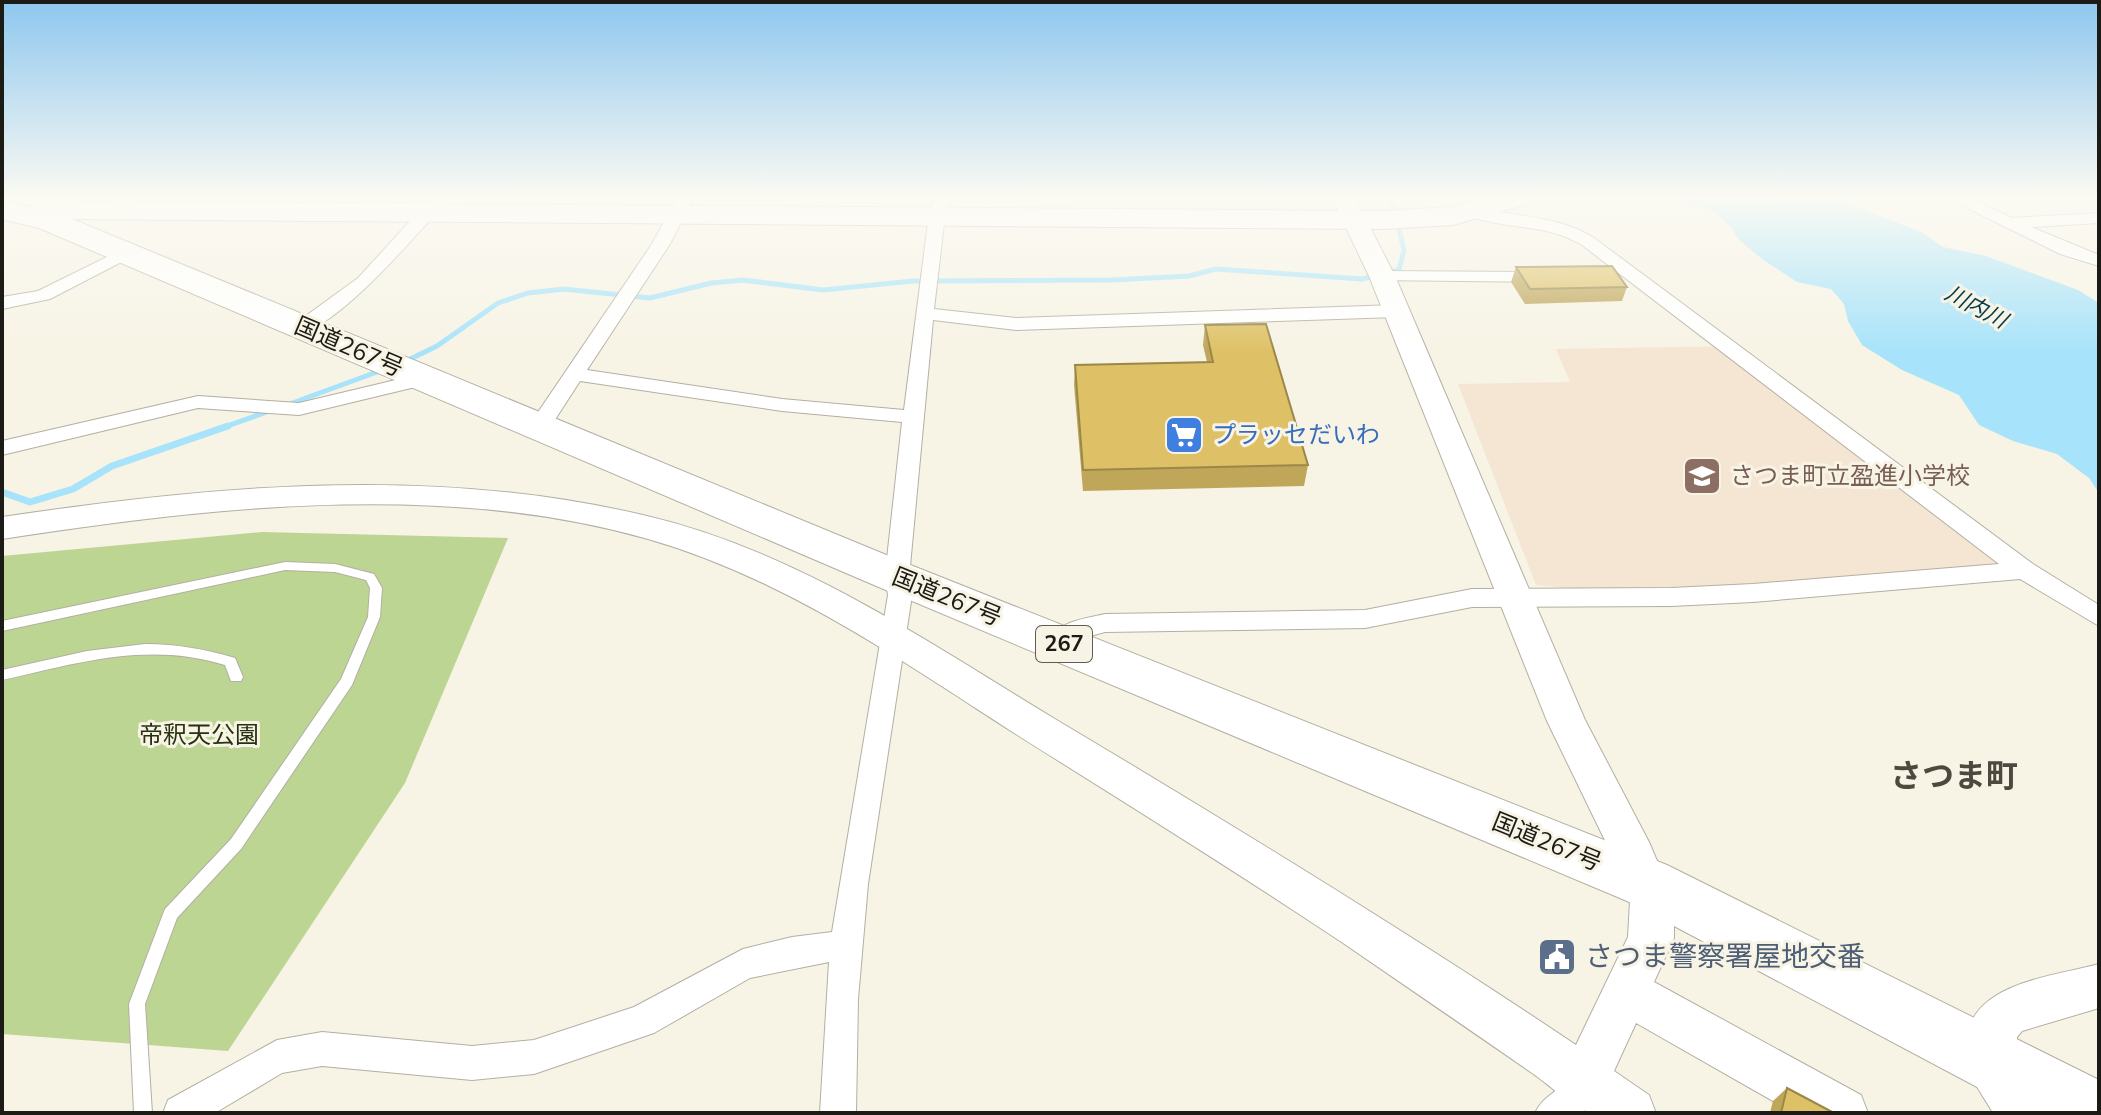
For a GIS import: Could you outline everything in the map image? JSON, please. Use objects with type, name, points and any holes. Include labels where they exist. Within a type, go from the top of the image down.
[{"type":"highway","name":"国道267号","points":[[138,248],[303,327],[539,427],[897,577],[1647,883],[1992,1063],[2097,1113]]},
{"type":"street","points":[[2,303],[43,295],[86,248]]},
{"type":"street","points":[[303,327],[364,282],[389,248]]},
{"type":"street","points":[[539,427],[658,248]]},
{"type":"street","points":[[838,1113],[841,999],[853,884],[900,595],[897,577],[924,313],[934,248]]},
{"type":"street","points":[[1368,248],[1397,311],[1512,597],[1581,754],[1647,883],[1652,901],[1651,938],[1585,1080],[1575,1097],[1553,1113]]},
{"type":"street","points":[[1594,248],[2024,570],[2099,617]]},
{"type":"street","points":[[2068,248],[2099,261]]},
{"type":"street","points":[[1602,276],[1633,275]]},
{"type":"street","points":[[1382,276],[1559,277]]},
{"type":"street","points":[[924,313],[1016,324],[1397,311]]},
{"type":"street","points":[[574,374],[782,405],[914,417]]},
{"type":"street","points":[[2,448],[198,402],[299,409],[425,379]]},
{"type":"street","points":[[2,528],[156,506],[272,497],[402,496],[556,508],[651,527],[731,555],[778,576],[894,639],[1213,834],[1631,1113]]},
{"type":"street","points":[[1060,642],[1075,630],[1105,623],[1365,619],[1472,598],[1671,597],[1753,593],[2024,570]]},
{"type":"street","points":[[181,1113],[277,1057],[322,1049],[472,1063],[534,1057],[642,1021],[743,964],[792,952],[847,945]]},
{"type":"street","points":[[2021,1113],[1992,1063],[1993,1027],[2008,1012],[2099,986]]},
{"type":"street","points":[[1626,992],[1843,1113]]},
{"type":"lane","points":[[2,626],[285,566],[335,568],[370,577],[376,588],[374,617],[347,681],[236,844],[171,914],[137,1004],[143,1113]]},
{"type":"lane","points":[[2,675],[98,655],[162,648],[209,653],[230,662],[236,677]]},
{"type":"shaded area","name":"さつま町立盈進小学校","points":[[1735,346],[2035,568],[1861,588],[1601,591],[1536,585],[1458,384],[1570,382],[1556,349]]},
{"type":"green space","name":"帝釈天公園","points":[[262,532],[508,538],[405,783],[228,1051],[2,1034],[2,556]]},
{"type":"water","name":"川内川","points":[[1749,248],[1948,248],[1986,256],[2078,290],[2099,303],[2099,493],[2089,478],[2057,454],[2013,441],[1979,425],[1959,395],[1902,370],[1862,345],[1848,321],[1844,304],[1831,289],[1797,282]]},
{"type":"building","points":[[1612,266],[1627,287],[1530,289],[1516,267]]},
{"type":"building","name":"プラッセだいわ","points":[[1266,324],[1308,465],[1083,470],[1075,365],[1213,362],[1205,325]]},
{"type":"building","points":[[1787,1088],[1834,1113],[1781,1113]]},
{"type":"waterway","points":[[404,362],[437,346],[498,303],[528,293],[564,289],[650,298],[711,283],[743,280],[823,290],[913,281],[1111,280],[1189,276],[1216,269],[1362,279],[1399,270],[1404,248]]},
{"type":"waterway","points":[[287,405],[385,369]]},
{"type":"waterway","points":[[222,428],[272,410]]},
{"type":"waterway","points":[[2,492],[30,502],[73,489],[112,466],[228,426]]},
{"type":"place","name":"プラッセだいわ","points":[[1184,435]]},
{"type":"place","name":"さつま町立盈進小学校","points":[[1702,476]]},
{"type":"place","name":"さつま警察署屋地交番","points":[[1557,957]]},
{"type":"district","name":"さつま町","points":[[1954,776]]}]
